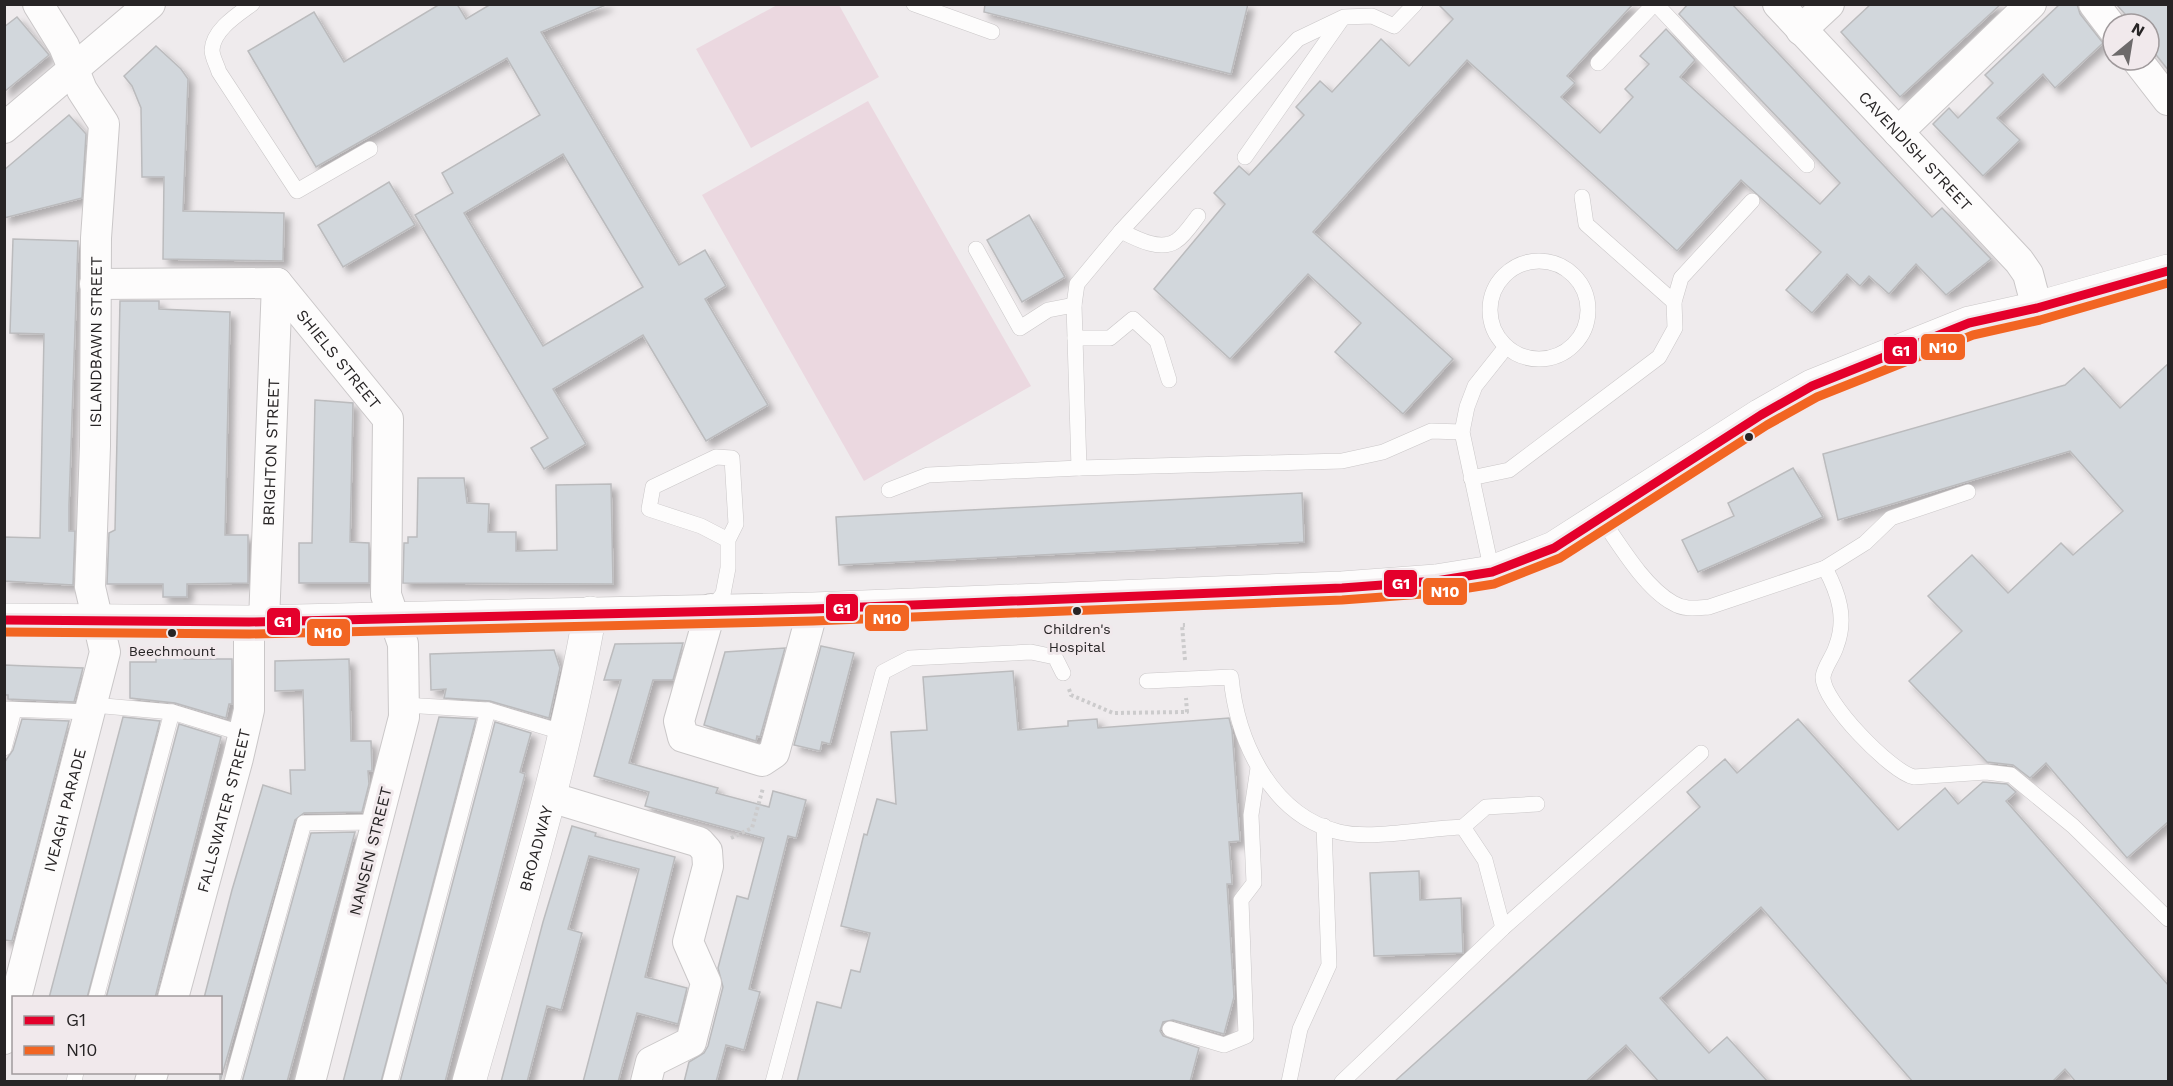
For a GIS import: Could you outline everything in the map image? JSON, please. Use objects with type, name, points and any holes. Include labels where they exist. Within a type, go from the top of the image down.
[{"type":"main road","points":[[4,620],[99,623],[256,622],[711,609],[813,609],[1341,588],[1436,581],[1492,572],[1554,548],[1761,415],[1812,386],[1969,322],[2037,308],[2169,271]]},
{"type":"main road","name":"BROADWAY","points":[[469,1082],[550,797],[590,614]]},
{"type":"street","name":"ISLANDBAWN STREET","points":[[38,4],[64,46],[82,90],[104,124],[95,284],[95,446],[90,587],[99,623]]},
{"type":"street","points":[[4,128],[150,4]]},
{"type":"street","name":"CAVENDISH STREET","points":[[1778,4],[2019,261],[2028,274],[2037,308]]},
{"type":"street","points":[[1801,30],[1829,4]]},
{"type":"street","points":[[1898,132],[2031,4]]},
{"type":"street","points":[[2147,72],[2169,100]]},
{"type":"street","points":[[95,284],[277,283]]},
{"type":"street","name":"SHIELS STREET","points":[[277,283],[388,419],[386,595],[397,619]]},
{"type":"street","name":"BRIGHTON STREET","points":[[256,622],[277,283]]},
{"type":"street","points":[[711,609],[679,721],[683,737],[762,761],[774,753],[813,609]]},
{"type":"street","name":"NANSEN STREET","points":[[310,1082],[404,717],[403,644],[397,619]]},
{"type":"street","name":"FALLSWATER STREET","points":[[174,996],[244,734],[249,710],[256,622]]},
{"type":"street","name":"IVEAGH PARADE","points":[[16,996],[105,652],[99,623]]},
{"type":"street","points":[[550,797],[699,842],[707,851],[708,866],[688,942],[706,983],[691,1042],[651,1062],[646,1082]]},
{"type":"street","points":[[4,1039],[12,1012]]},
{"type":"lane","points":[[252,4],[222,28],[214,41],[212,51],[219,72],[297,191],[370,149]]},
{"type":"lane","points":[[914,4],[992,32]]},
{"type":"lane","points":[[1079,468],[1074,305],[1077,284],[1121,231],[1298,39],[1344,17],[1372,15],[1394,26],[1415,4]]},
{"type":"lane","points":[[1598,63],[1655,4],[1807,165]]},
{"type":"lane","points":[[1245,157],[1344,17]]},
{"type":"lane","points":[[1582,197],[1586,224],[1674,302]]},
{"type":"lane","points":[[1471,478],[1509,470],[1659,357],[1675,328],[1674,302],[1681,278],[1752,201]]},
{"type":"lane","points":[[1121,231],[1140,241],[1163,245],[1175,242],[1198,216]]},
{"type":"lane","points":[[976,249],[1020,328],[1048,310],[1074,305]]},
{"type":"lane","points":[[1547,261],[1575,275],[1587,297],[1587,322],[1581,338],[1569,350],[1554,357],[1537,359],[1521,356],[1506,347],[1491,320],[1491,304],[1495,289],[1504,276],[1524,264],[1547,261]]},
{"type":"lane","points":[[1075,338],[1110,338],[1133,319],[1157,341],[1169,380]]},
{"type":"lane","points":[[1492,572],[1461,432],[1475,386],[1506,347]]},
{"type":"lane","points":[[889,489],[928,475],[1079,468],[1342,461],[1383,452],[1431,431],[1461,432]]},
{"type":"lane","points":[[711,609],[723,594],[728,568],[728,540],[736,524],[732,458],[716,457],[653,487],[649,510],[701,526],[728,540]]},
{"type":"lane","points":[[1600,518],[1634,565],[1658,592],[1672,603],[1689,609],[1709,607],[1825,568],[1865,543],[1891,518],[1968,492]]},
{"type":"lane","points":[[1825,568],[1841,605],[1842,626],[1823,676],[1825,690],[1847,719],[1885,759],[1904,775],[1914,777],[1986,772],[2011,776],[2073,826],[2169,919]]},
{"type":"lane","points":[[773,1082],[883,672],[910,658],[1031,652],[1055,657],[1063,673]]},
{"type":"lane","points":[[1147,681],[1230,676],[1234,709],[1244,739],[1258,768],[1283,800],[1324,826],[1355,834],[1463,827],[1486,807],[1537,804]]},
{"type":"lane","points":[[404,705],[488,710],[565,733]]},
{"type":"lane","points":[[4,748],[9,709],[92,708],[172,712],[244,734]]},
{"type":"lane","points":[[390,1082],[488,710]]},
{"type":"lane","points":[[97,996],[172,712]]},
{"type":"lane","points":[[1342,1082],[1503,928],[1701,753]]},
{"type":"lane","points":[[1170,1029],[1224,1045],[1246,1036],[1241,900],[1254,883],[1251,815],[1258,768]]},
{"type":"lane","points":[[232,1082],[304,823],[377,822]]},
{"type":"lane","points":[[1288,1082],[1300,1029],[1329,965],[1324,826]]},
{"type":"lane","points":[[1463,827],[1485,860],[1503,928]]},
{"type":"path","points":[[707,851],[752,828],[774,753]]},
{"type":"shaded area","points":[[777,5],[839,5],[879,77],[751,148],[696,49]]},
{"type":"shaded area","points":[[868,101],[1031,386],[864,481],[702,195]]},
{"type":"building","points":[[440,4],[457,4],[466,19],[491,4],[608,4],[541,32],[679,265],[705,250],[726,286],[705,299],[768,405],[706,441],[643,335],[553,389],[586,444],[544,469],[531,448],[548,438],[415,215],[453,193],[442,173],[540,115],[507,58],[316,167],[248,51],[314,12],[344,62]],"holes":[[[563,154],[643,287],[543,346],[464,213]]]},
{"type":"building","points":[[985,4],[1248,4],[1231,74],[984,12]]},
{"type":"building","points":[[1438,4],[1633,4],[1567,76],[1575,83],[1561,97],[1600,133],[1633,97],[1625,89],[1649,64],[1640,56],[1666,29],[1695,60],[1680,77],[1820,204],[1840,183],[1679,14],[1688,4],[1732,4],[1932,217],[1942,208],[1991,259],[1946,295],[1916,264],[1889,294],[1869,276],[1860,286],[1847,274],[1812,313],[1786,290],[1821,252],[1741,180],[1677,251],[1467,60],[1313,232],[1453,359],[1403,414],[1335,352],[1361,323],[1308,274],[1230,359],[1154,289],[1225,204],[1214,193],[1239,166],[1249,175],[1304,115],[1296,107],[1320,81],[1332,92],[1381,39],[1409,66],[1453,19]]},
{"type":"building","points":[[1871,4],[2001,4],[1900,97],[1841,32]]},
{"type":"building","points":[[2060,4],[2077,4],[2080,14],[2101,40],[2101,45],[2055,88],[2043,74],[1997,118],[2020,140],[1983,176],[1933,124],[1949,108],[1958,118],[1993,83],[1985,75]]},
{"type":"building","points":[[2116,4],[2169,4],[2169,71],[2161,61],[2161,12],[2123,12]]},
{"type":"building","points":[[17,17],[49,55],[4,92],[4,27]]},
{"type":"building","points":[[156,46],[181,69],[188,79],[183,211],[284,213],[283,261],[163,259],[164,177],[142,177],[141,108],[132,86],[124,76]]},
{"type":"building","points":[[69,115],[86,134],[82,198],[4,218],[4,170]]},
{"type":"building","points":[[389,182],[415,225],[343,267],[318,225]]},
{"type":"building","points":[[1029,215],[1065,277],[1022,302],[987,240]]},
{"type":"building","points":[[13,239],[78,241],[69,505],[69,531],[75,531],[73,585],[4,581],[4,537],[40,538],[44,334],[10,333]]},
{"type":"building","points":[[120,301],[159,301],[159,309],[230,312],[225,535],[248,535],[248,583],[187,584],[187,597],[163,597],[163,584],[107,584],[109,533],[115,530]]},
{"type":"building","points":[[2169,363],[2169,821],[2127,858],[2046,763],[2030,778],[2013,765],[1987,762],[1909,681],[1962,631],[1928,596],[1972,555],[2008,593],[2061,543],[2073,555],[2123,511],[2070,451],[1838,520],[1823,454],[2065,385],[2084,368],[2120,408]]},
{"type":"building","points":[[315,400],[353,403],[350,542],[369,543],[369,583],[299,583],[299,543],[312,543]]},
{"type":"building","points":[[1793,468],[1823,517],[1698,572],[1682,540],[1734,516],[1728,503]]},
{"type":"building","points":[[418,478],[464,478],[467,503],[489,504],[488,532],[516,532],[516,551],[557,550],[556,485],[611,484],[613,584],[403,583],[404,543],[408,543],[408,537],[417,537]]},
{"type":"building","points":[[1302,493],[1304,542],[839,565],[836,517]]},
{"type":"building","points":[[683,643],[673,680],[653,680],[629,763],[718,788],[716,793],[769,807],[773,791],[806,800],[796,838],[788,836],[749,989],[760,992],[744,1050],[726,1045],[716,1082],[684,1082],[689,1062],[704,1053],[708,1046],[723,987],[718,968],[737,896],[748,899],[764,838],[645,806],[649,792],[594,776],[621,680],[604,680],[615,644]]},
{"type":"building","points":[[821,646],[854,653],[830,744],[822,742],[820,751],[794,745]]},
{"type":"building","points":[[785,648],[760,737],[757,736],[756,741],[704,725],[725,652]]},
{"type":"building","points":[[184,649],[184,659],[232,659],[232,704],[229,704],[226,718],[175,703],[130,698],[130,662],[156,662],[156,650]]},
{"type":"building","points":[[554,650],[560,668],[549,718],[490,701],[444,698],[446,689],[431,690],[430,654]]},
{"type":"building","points":[[349,659],[351,741],[371,741],[372,771],[368,771],[369,784],[362,812],[304,813],[295,820],[220,1082],[220,1074],[222,1074],[222,996],[205,996],[232,890],[263,785],[291,794],[290,770],[305,770],[303,690],[275,691],[275,661]]},
{"type":"building","points":[[4,665],[83,668],[74,702],[8,699],[8,695],[4,695]]},
{"type":"building","points":[[1013,671],[1018,730],[1068,726],[1068,721],[1097,719],[1098,728],[1229,718],[1232,730],[1240,841],[1229,842],[1232,884],[1227,884],[1234,997],[1224,1034],[1173,1020],[1163,1022],[1160,1031],[1163,1036],[1199,1048],[1190,1082],[797,1082],[817,1002],[841,1008],[851,970],[860,972],[870,933],[841,926],[864,834],[867,835],[877,799],[896,804],[891,732],[927,730],[923,677]]},
{"type":"building","points":[[123,717],[160,721],[88,996],[50,996]]},
{"type":"building","points":[[439,717],[476,719],[381,1082],[343,1082]]},
{"type":"building","points":[[22,719],[69,721],[12,941],[4,940],[4,763],[13,750]]},
{"type":"building","points":[[1798,719],[1898,830],[1945,788],[1958,804],[1983,782],[2007,784],[2016,792],[2006,801],[2169,986],[2169,1082],[2076,1082],[2065,1069],[2052,1082],[1913,1082],[1761,907],[1660,998],[1709,1053],[1727,1037],[1768,1082],[1659,1082],[1626,1045],[1585,1082],[1394,1082],[1700,807],[1687,792],[1725,759],[1737,773]]},
{"type":"building","points":[[495,722],[531,733],[520,772],[525,774],[445,1082],[400,1082]]},
{"type":"building","points":[[179,724],[221,737],[156,996],[107,996]]},
{"type":"building","points":[[572,826],[596,833],[595,836],[675,857],[645,977],[687,988],[678,1024],[637,1013],[618,1082],[583,1082],[639,869],[589,856],[568,929],[582,933],[561,1010],[547,1006],[527,1082],[501,1082],[543,922]]},
{"type":"building","points":[[355,832],[287,1082],[242,1082],[311,833]]},
{"type":"building","points":[[1419,871],[1420,900],[1461,898],[1463,953],[1374,956],[1370,873]]},
{"type":"transit line","name":"G1","points":[[4,620],[249,622],[813,609],[1342,588],[1436,581],[1492,572],[1554,548],[1761,415],[1812,386],[1969,323],[2037,308],[2168,271]]},
{"type":"transit line","name":"N10","points":[[4,632],[249,634],[813,621],[1342,600],[1437,593],[1494,584],[1560,558],[1767,425],[1817,397],[1973,335],[2040,320],[2168,283]]},
{"type":"place","name":"Children's Hospital","points":[[1077,611]]},
{"type":"place","name":"Beechmount","points":[[172,633]]}]
